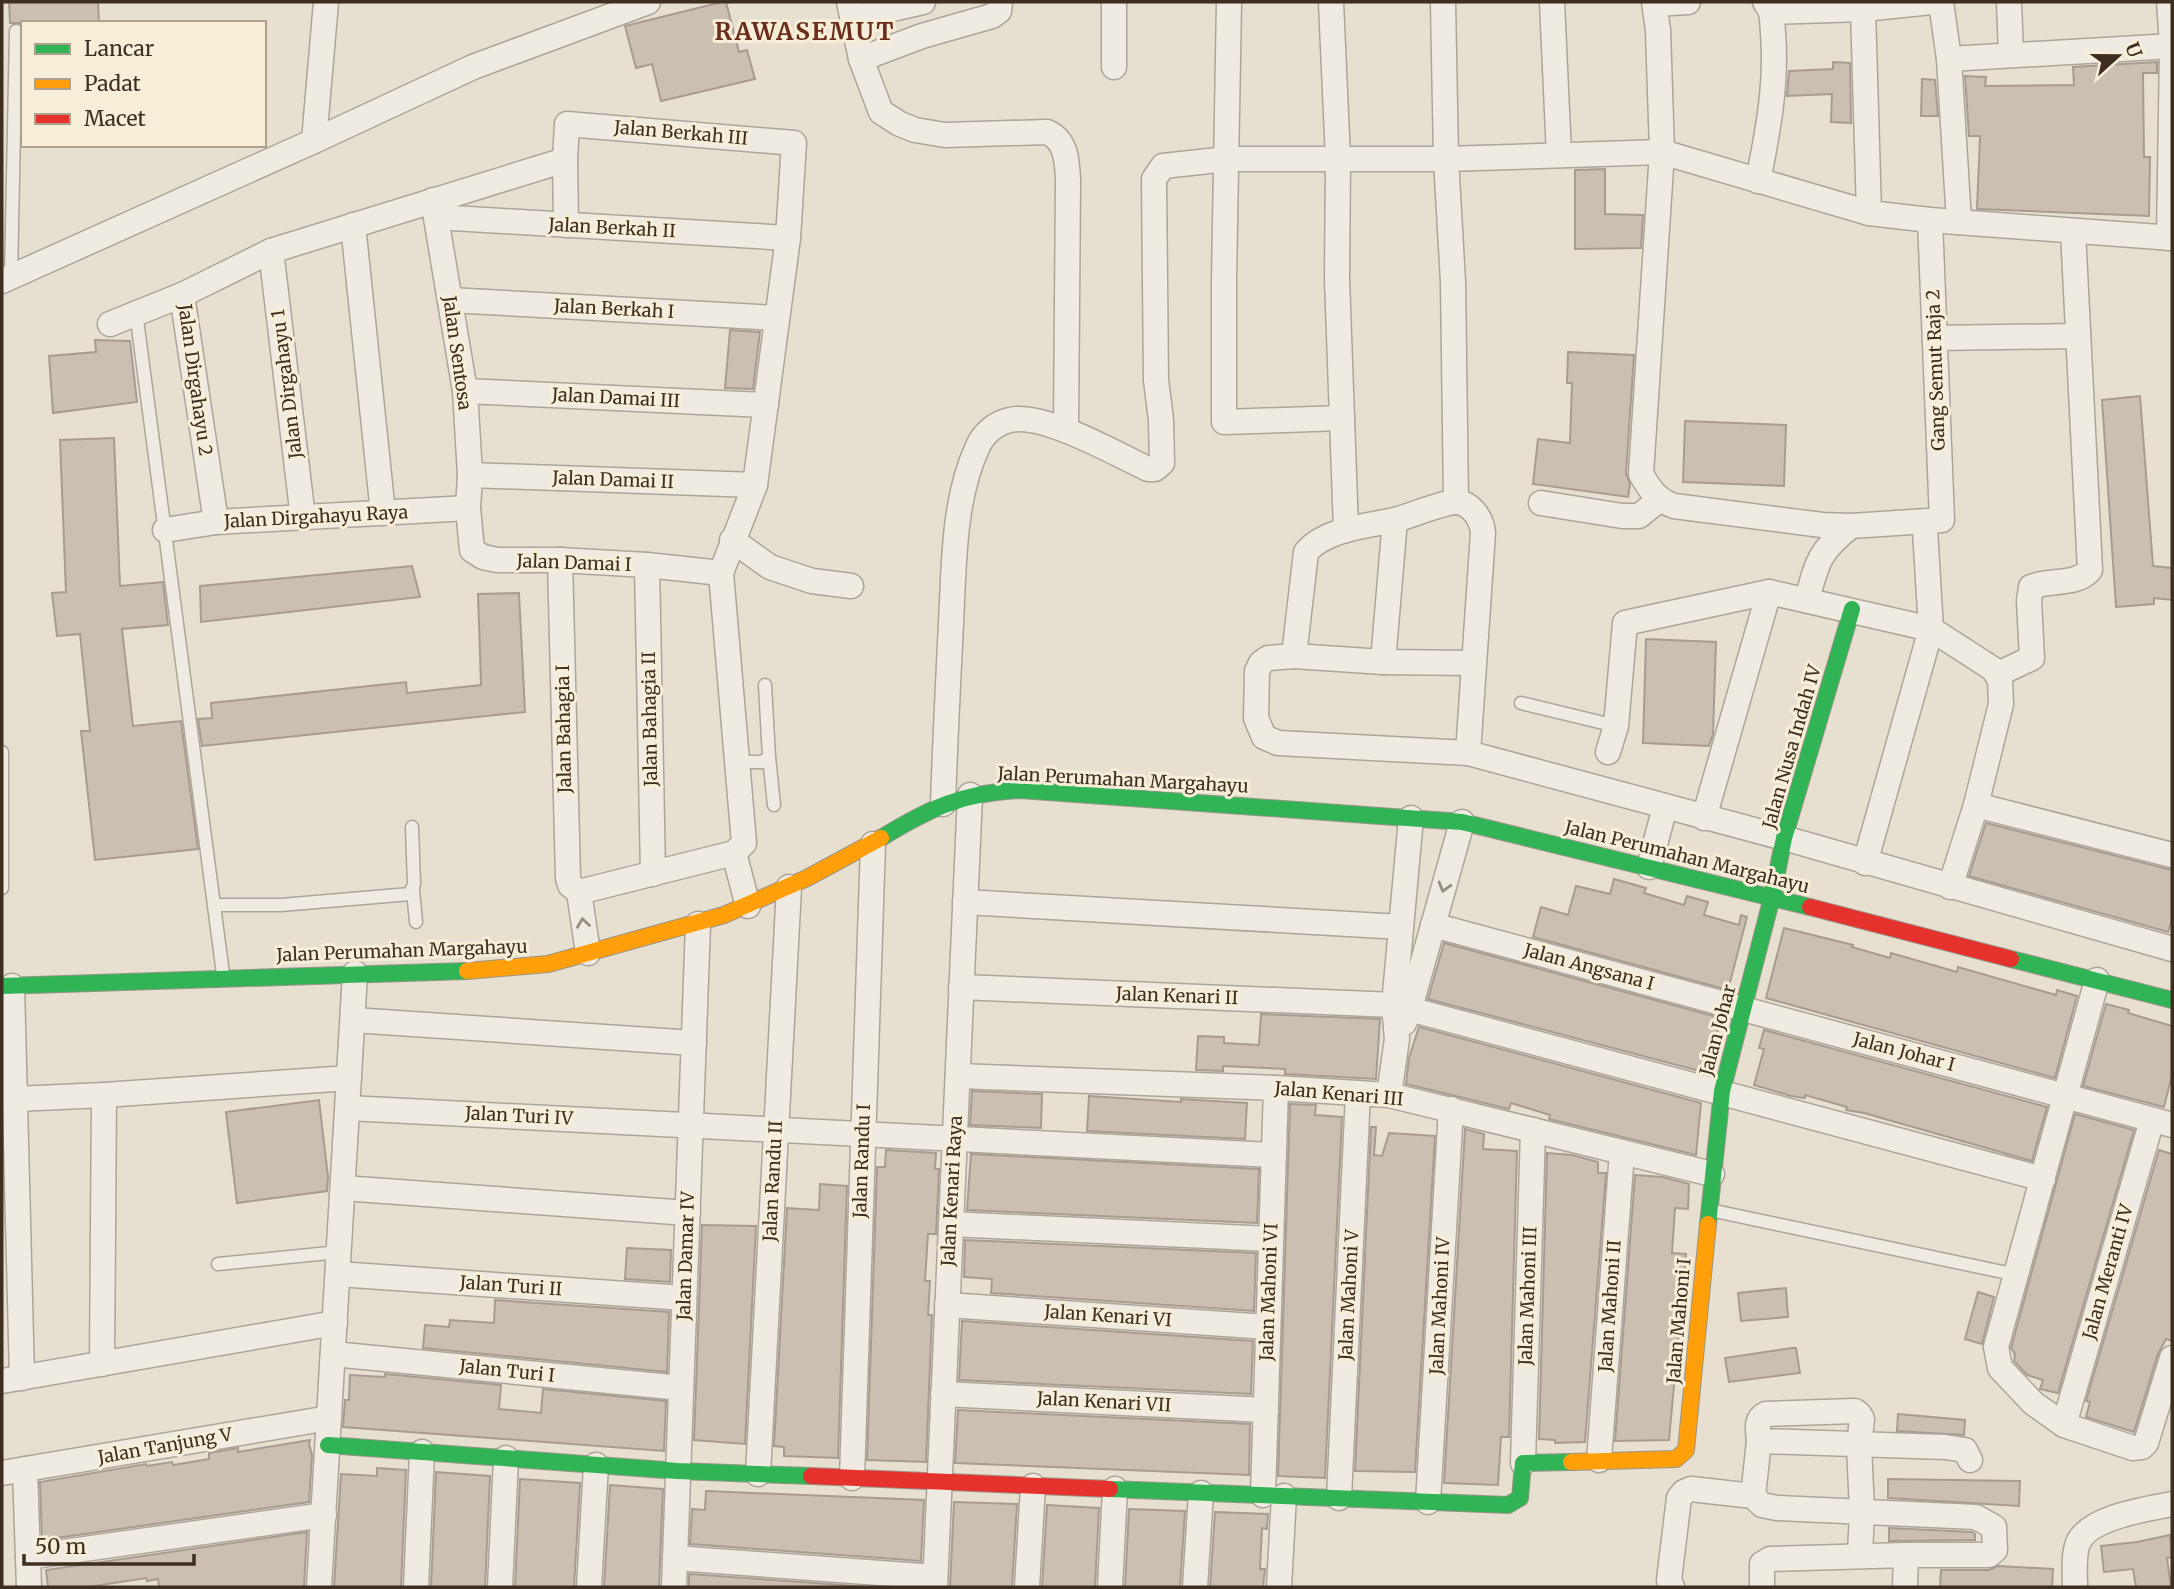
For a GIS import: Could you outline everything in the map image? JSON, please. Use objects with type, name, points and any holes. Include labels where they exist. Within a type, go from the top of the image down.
[{"type":"street","points":[[314,141],[326,2]]},
{"type":"street","points":[[6,279],[314,141],[473,66],[648,2]]},
{"type":"street","points":[[923,2],[850,10],[861,59],[881,112],[915,130],[945,135],[1047,132],[1054,135],[1067,157],[1066,430]]},
{"type":"street","points":[[861,59],[922,36],[992,16],[999,11],[1000,2]]},
{"type":"street","points":[[1114,2],[1114,67]]},
{"type":"street","points":[[1229,2],[1223,293],[1224,422],[1342,418]]},
{"type":"street","points":[[1331,2],[1338,159],[1337,279],[1346,530]]},
{"type":"street","points":[[1443,2],[1456,502]]},
{"type":"street","points":[[1552,2],[1559,155]]},
{"type":"street","points":[[1688,2],[1654,3],[1660,54],[1662,152],[1641,474],[1659,500],[1674,506],[1822,525],[1934,525]]},
{"type":"street","points":[[1758,181],[1774,95],[1775,60],[1768,7],[1863,9],[1933,2]]},
{"type":"street","points":[[1941,2],[1950,58],[1959,222]]},
{"type":"street","points":[[2009,2],[2011,55]]},
{"type":"street","points":[[943,804],[953,590],[960,515],[966,483],[978,445],[992,428],[1012,419],[1032,421],[1066,430],[1148,469],[1160,466],[1161,420],[1156,380],[1154,180],[1161,168],[1167,164],[1227,159],[1446,159],[1662,152],[1869,213],[2171,238],[2172,46],[2169,2]]},
{"type":"street","points":[[1863,9],[1869,213]]},
{"type":"street","points":[[1950,58],[2172,46]]},
{"type":"street","name":"Jalan Berkah III","points":[[565,160],[567,124],[794,143],[788,238]]},
{"type":"street","points":[[565,160],[566,225]]},
{"type":"street","name":"Jalan Dirgahayu 2","points":[[216,522],[182,295],[271,251],[353,225],[434,209],[565,160]]},
{"type":"street","name":"Jalan Berkah II","points":[[434,209],[566,225],[788,238]]},
{"type":"street","name":"Jalan Sentosa","points":[[434,209],[465,391],[470,475],[468,508]]},
{"type":"street","name":"Gang Semut Raja 2","points":[[1865,863],[1931,629],[1934,338],[1930,220]]},
{"type":"street","points":[[353,225],[383,513]]},
{"type":"street","points":[[1998,674],[2032,658],[2029,601],[2031,587],[2077,579],[2090,570],[2073,231]]},
{"type":"street","points":[[579,892],[734,853],[741,848],[745,838],[720,573],[755,485],[788,238]]},
{"type":"street","name":"Jalan Dirgahayu 1","points":[[271,251],[303,517]]},
{"type":"street","points":[[110,324],[182,295]]},
{"type":"street","name":"Jalan Berkah I","points":[[450,300],[778,318]]},
{"type":"street","points":[[1934,338],[2078,336]]},
{"type":"street","name":"Jalan Damai III","points":[[465,391],[766,405]]},
{"type":"street","name":"Jalan Damai II","points":[[470,475],[755,485]]},
{"type":"street","points":[[1541,503],[1622,516],[1639,516],[1659,500]]},
{"type":"street","points":[[1294,656],[1306,552],[1317,543],[1346,530],[1395,520],[1456,502],[1474,512],[1482,526],[1468,752]]},
{"type":"street","name":"Jalan Dirgahayu Raya","points":[[165,530],[216,522],[468,508]]},
{"type":"street","name":"Jalan Damai I","points":[[468,508],[471,545],[477,554],[497,560],[647,565],[720,573]]},
{"type":"street","points":[[1383,662],[1395,520]]},
{"type":"street","points":[[1807,600],[1821,555],[1832,541],[1851,526]]},
{"type":"street","points":[[732,540],[770,566],[812,581],[850,586]]},
{"type":"street","name":"Jalan Bahagia I","points":[[560,560],[568,878],[570,885],[579,892],[588,953]]},
{"type":"street","name":"Jalan Bahagia II","points":[[647,565],[653,874]]},
{"type":"street","points":[[1704,818],[1769,592]]},
{"type":"street","points":[[1608,752],[1616,726],[1625,623],[1769,592],[1853,609],[1931,629],[1998,674],[2002,687],[2001,704],[1976,805],[1950,887]]},
{"type":"street","name":"Jalan Nusa Indah IV","points":[[1773,891],[1783,847],[1853,609]]},
{"type":"street","points":[[1473,663],[1383,662],[1294,656],[1268,658],[1261,663],[1257,671],[1256,718],[1260,732],[1270,741],[1468,752],[1661,823],[1704,818],[1783,847],[1865,863],[2172,949]]},
{"type":"street","name":"Jalan Perumahan Margahayu","points":[[7,986],[496,970],[548,964],[698,924],[748,906],[873,844],[943,804],[970,795],[1020,790],[1462,822],[1650,867],[1773,891],[2172,1000]]},
{"type":"street","name":"Jalan Kenari Raya","points":[[935,1582],[970,795]]},
{"type":"street","points":[[1976,805],[2172,855]]},
{"type":"street","points":[[1389,1096],[1402,1007],[1401,927],[1411,818]]},
{"type":"street","points":[[1402,1007],[1433,925],[1462,822]]},
{"type":"street","points":[[1650,867],[1661,823]]},
{"type":"street","name":"Jalan Randu I","points":[[852,1478],[873,844]]},
{"type":"street","points":[[734,853],[748,906]]},
{"type":"street","name":"Jalan Randu II","points":[[758,1474],[789,887]]},
{"type":"street","name":"Jalan Johar","points":[[1712,1174],[1722,1091],[1773,891]]},
{"type":"street","points":[[965,902],[1401,927]]},
{"type":"street","name":"Jalan Damar IV","points":[[674,1587],[698,924]]},
{"type":"street","name":"Jalan Angsana I","points":[[1433,925],[1744,1009]]},
{"type":"street","points":[[319,1587],[355,974]]},
{"type":"street","points":[[2096,981],[1997,1347],[2000,1368],[2033,1403],[2064,1425],[2133,1448],[2142,1447],[2146,1443],[2172,1358]]},
{"type":"street","points":[[7,986],[16,1099],[12,1380],[335,1323]]},
{"type":"street","name":"Jalan Kenari II","points":[[961,987],[1402,1007],[2043,1179]]},
{"type":"street","name":"Jalan Johar I","points":[[1744,1009],[2162,1122]]},
{"type":"street","points":[[353,1020],[694,1043]]},
{"type":"street","name":"Jalan Kenari III","points":[[958,1076],[1276,1088],[1389,1096],[1712,1174]]},
{"type":"street","points":[[16,1099],[104,1096],[349,1078]]},
{"type":"street","name":"Jalan Mahoni VI","points":[[1276,1088],[1266,1410],[1279,1587]]},
{"type":"street","name":"Jalan Mahoni V","points":[[1339,1497],[1358,1093]]},
{"type":"street","points":[[102,1364],[104,1096]]},
{"type":"street","name":"Jalan Turi IV","points":[[348,1108],[1274,1155]]},
{"type":"street","name":"Jalan Mahoni IV","points":[[1428,1502],[1451,1109]]},
{"type":"street","name":"Jalan Meranti IV","points":[[2064,1425],[2162,1122]]},
{"type":"street","name":"Jalan Mahoni III","points":[[1523,1463],[1533,1130]]},
{"type":"street","name":"Jalan Mahoni II","points":[[1599,1460],[1622,1152]]},
{"type":"street","name":"Jalan Mahoni I","points":[[1599,1460],[1670,1461],[1682,1455],[1688,1442],[1712,1174]]},
{"type":"street","points":[[343,1188],[688,1213]]},
{"type":"street","points":[[951,1224],[1271,1239]]},
{"type":"street","name":"Jalan Turi II","points":[[338,1263],[684,1298]]},
{"type":"street","name":"Jalan Kenari VI","points":[[947,1306],[1268,1328]]},
{"type":"street","name":"Jalan Turi I","points":[[333,1354],[681,1388]]},
{"type":"street","name":"Jalan Kenari VII","points":[[943,1394],[1266,1410]]},
{"type":"street","points":[[1753,1496],[1760,1416],[1766,1413],[1855,1411],[1862,1419],[1859,1445],[1862,1511],[1860,1555]]},
{"type":"street","name":"Jalan Tanjung V","points":[[13,1471],[329,1418]]},
{"type":"street","points":[[1759,1441],[1962,1449],[1968,1452],[1970,1460]]},
{"type":"street","points":[[328,1445],[678,1471],[1508,1505],[1520,1498],[1523,1463],[1599,1460]]},
{"type":"street","points":[[416,1587],[422,1452]]},
{"type":"street","points":[[500,1587],[506,1458]]},
{"type":"street","points":[[589,1587],[596,1465]]},
{"type":"street","points":[[13,1471],[28,1558],[29,1587]]},
{"type":"street","points":[[1027,1587],[1033,1486]]},
{"type":"street","points":[[1110,1587],[1115,1489]]},
{"type":"street","points":[[1672,1587],[1669,1580],[1679,1498],[1691,1489],[1753,1496],[1762,1505],[1777,1508],[1976,1517],[1994,1527],[1995,1550],[1989,1555],[1860,1555],[1770,1559],[1762,1564],[1762,1587]]},
{"type":"street","points":[[1195,1587],[1201,1493]]},
{"type":"street","points":[[2075,1587],[2076,1546],[2088,1529],[2136,1511],[2172,1504]]},
{"type":"street","points":[[28,1558],[324,1515]]},
{"type":"street","points":[[1905,1587],[1906,1555]]},
{"type":"street","points":[[675,1558],[935,1582]]},
{"type":"lane","points":[[6,279],[16,31]]},
{"type":"lane","points":[[136,312],[224,977]]},
{"type":"lane","points":[[765,685],[774,805]]},
{"type":"lane","points":[[1521,703],[1616,726]]},
{"type":"lane","points":[[2,752],[2,888]]},
{"type":"lane","points":[[738,762],[762,762],[769,757]]},
{"type":"lane","points":[[412,827],[416,922]]},
{"type":"lane","points":[[215,905],[281,905],[404,896],[413,890]]},
{"type":"lane","points":[[1709,1209],[2017,1275]]},
{"type":"lane","points":[[218,1264],[338,1263]]},
{"type":"building","points":[[9,2],[98,2],[99,21],[10,23]]},
{"type":"building","points":[[726,2],[739,52],[747,50],[755,79],[661,101],[652,64],[636,68],[625,26]]},
{"type":"building","points":[[1833,62],[1850,63],[1851,123],[1831,122],[1832,94],[1787,96],[1789,71],[1833,69]]},
{"type":"building","points":[[2157,62],[2157,73],[2143,73],[2144,157],[2150,157],[2149,216],[1977,209],[1980,136],[1969,136],[1965,76],[1986,77],[1985,86],[2074,85],[2073,67]]},
{"type":"building","points":[[1922,79],[1935,80],[1938,116],[1921,116]]},
{"type":"building","points":[[1605,169],[1605,214],[1643,215],[1641,248],[1575,249],[1575,170]]},
{"type":"building","points":[[730,330],[760,332],[753,389],[725,388]]},
{"type":"building","points":[[95,340],[130,341],[137,402],[53,413],[49,356],[96,352]]},
{"type":"building","points":[[1568,352],[1634,355],[1626,473],[1630,484],[1628,497],[1533,484],[1538,439],[1570,443],[1572,383],[1567,383]]},
{"type":"building","points":[[2140,396],[2153,566],[2172,568],[2172,600],[2154,598],[2154,604],[2116,607],[2102,400]]},
{"type":"building","points":[[1685,421],[1786,425],[1784,486],[1683,482]]},
{"type":"building","points":[[114,438],[120,586],[163,582],[168,625],[122,629],[133,726],[181,721],[198,849],[95,860],[81,731],[90,731],[80,634],[57,636],[52,593],[66,592],[60,440]]},
{"type":"building","points":[[412,566],[420,597],[201,622],[200,586]]},
{"type":"building","points":[[519,593],[525,712],[202,746],[198,719],[212,718],[211,703],[406,682],[407,693],[481,685],[478,594]]},
{"type":"building","points":[[1646,639],[1716,642],[1713,734],[1709,746],[1643,743]]},
{"type":"building","points":[[1986,823],[2172,870],[2172,919],[2168,932],[1969,876]]},
{"type":"building","points":[[1614,879],[1646,888],[1644,893],[1684,905],[1687,896],[1708,902],[1704,915],[1739,925],[1741,915],[1747,917],[1728,990],[1533,937],[1541,907],[1568,915],[1576,886],[1610,894]]},
{"type":"building","points":[[1784,928],[1853,945],[1852,947],[1890,958],[1891,953],[1957,972],[1958,967],[2056,995],[2057,990],[2077,996],[2055,1078],[1766,998]]},
{"type":"building","points":[[1444,943],[1721,1018],[1707,1073],[1428,999]]},
{"type":"building","points":[[2106,1004],[2172,1026],[2172,1075],[2164,1107],[2083,1086]]},
{"type":"building","points":[[1261,1014],[1380,1019],[1376,1079],[1285,1074],[1285,1069],[1223,1066],[1223,1071],[1196,1070],[1198,1036],[1224,1037],[1224,1043],[1259,1045]]},
{"type":"building","points":[[1419,1027],[1701,1103],[1696,1155],[1549,1119],[1550,1115],[1511,1103],[1509,1109],[1406,1084],[1409,1058]]},
{"type":"building","points":[[1764,1030],[2047,1107],[2032,1161],[1846,1110],[1847,1107],[1805,1095],[1805,1098],[1791,1096],[1754,1085],[1764,1049],[1759,1048]]},
{"type":"building","points":[[972,1091],[1042,1094],[1041,1128],[970,1125]]},
{"type":"building","points":[[1089,1096],[1247,1103],[1245,1139],[1087,1131]]},
{"type":"building","points":[[319,1100],[328,1177],[327,1191],[237,1203],[226,1112]]},
{"type":"building","points":[[1290,1104],[1316,1105],[1315,1115],[1342,1117],[1325,1478],[1278,1476]]},
{"type":"building","points":[[2075,1114],[2134,1130],[2058,1393],[2040,1389],[2043,1380],[2027,1375],[2014,1361],[2015,1354],[2011,1348]]},
{"type":"building","points":[[1371,1127],[1376,1127],[1374,1155],[1382,1156],[1389,1133],[1435,1136],[1415,1472],[1355,1471]]},
{"type":"building","points":[[1465,1129],[1484,1134],[1483,1149],[1517,1151],[1509,1437],[1501,1437],[1498,1485],[1444,1483]]},
{"type":"building","points":[[886,1150],[936,1153],[935,1169],[939,1169],[936,1234],[928,1234],[925,1281],[930,1281],[928,1315],[932,1315],[926,1462],[867,1460],[877,1167],[885,1167]]},
{"type":"building","points":[[2159,1150],[2172,1154],[2172,1341],[2166,1339],[2158,1354],[2134,1432],[2086,1417],[2090,1402],[2086,1401]]},
{"type":"building","points":[[1547,1153],[1572,1155],[1598,1162],[1598,1173],[1606,1173],[1585,1442],[1555,1443],[1555,1440],[1539,1439]]},
{"type":"building","points":[[971,1154],[1259,1169],[1257,1223],[967,1210]]},
{"type":"building","points":[[1635,1175],[1663,1177],[1689,1184],[1688,1209],[1675,1208],[1672,1253],[1686,1254],[1669,1440],[1615,1441]]},
{"type":"building","points":[[820,1184],[847,1186],[838,1458],[784,1456],[784,1447],[774,1446],[787,1208],[819,1210]]},
{"type":"building","points":[[702,1225],[756,1226],[745,1444],[694,1440]]},
{"type":"building","points":[[965,1240],[1256,1253],[1254,1311],[991,1293],[992,1279],[964,1277]]},
{"type":"building","points":[[627,1248],[671,1250],[670,1282],[625,1279]]},
{"type":"building","points":[[1786,1288],[1788,1317],[1741,1321],[1738,1293]]},
{"type":"building","points":[[1978,1292],[1994,1297],[1982,1344],[1965,1339]]},
{"type":"building","points":[[495,1300],[669,1312],[667,1372],[423,1348],[425,1325],[449,1327],[450,1320],[494,1323]]},
{"type":"building","points":[[962,1321],[1253,1341],[1251,1394],[959,1380]]},
{"type":"building","points":[[1796,1348],[1800,1373],[1729,1382],[1725,1358]]},
{"type":"building","points":[[385,1374],[501,1385],[499,1409],[541,1413],[543,1389],[666,1401],[664,1451],[343,1427],[345,1400],[349,1400],[350,1375],[385,1377]]},
{"type":"building","points":[[958,1410],[1250,1424],[1249,1475],[955,1463]]},
{"type":"building","points":[[1898,1414],[1965,1420],[1964,1435],[1897,1431]]},
{"type":"building","points":[[310,1440],[312,1455],[309,1502],[42,1540],[40,1482],[146,1464],[172,1462],[173,1465],[209,1459],[209,1453],[238,1448],[238,1452]]},
{"type":"building","points":[[377,1468],[406,1470],[401,1587],[334,1587],[341,1474],[377,1476]]},
{"type":"building","points":[[436,1472],[490,1476],[485,1587],[431,1587]]},
{"type":"building","points":[[520,1479],[580,1483],[574,1587],[515,1587]]},
{"type":"building","points":[[1888,1479],[2020,1481],[2019,1506],[1888,1498]]},
{"type":"building","points":[[610,1485],[663,1489],[659,1587],[604,1587]]},
{"type":"building","points":[[706,1491],[924,1500],[921,1561],[690,1544],[692,1509],[705,1510]]},
{"type":"building","points":[[954,1502],[1017,1504],[1012,1587],[950,1587]]},
{"type":"building","points":[[1047,1505],[1099,1508],[1095,1587],[1042,1587]]},
{"type":"building","points":[[1129,1509],[1185,1511],[1180,1587],[1125,1587]]},
{"type":"building","points":[[1215,1512],[1268,1514],[1267,1529],[1262,1528],[1260,1569],[1265,1569],[1263,1587],[1210,1587]]},
{"type":"building","points":[[1889,1528],[1972,1532],[1975,1534],[1975,1540],[1889,1541]]},
{"type":"building","points":[[307,1532],[304,1587],[159,1587],[158,1579],[147,1581],[146,1578],[88,1587],[48,1587],[46,1570]]},
{"type":"building","points":[[2170,1535],[2172,1557],[2167,1558],[2171,1587],[2136,1587],[2133,1569],[2104,1572],[2101,1546]]},
{"type":"building","points":[[1998,1566],[2053,1569],[2052,1587],[1940,1587],[1941,1570],[1989,1570]]},
{"type":"building","points":[[689,1574],[871,1587],[689,1587]]},
{"type":"traffic: fast","points":[[1708,1224],[1722,1091],[1772,897],[1784,838],[1852,609]]},
{"type":"traffic: fast","points":[[881,838],[915,818],[947,804],[981,795],[1020,790],[1462,822],[1810,907]]},
{"type":"traffic: fast","points":[[2011,959],[2172,1000]]},
{"type":"traffic: fast","points":[[2,986],[467,971]]},
{"type":"traffic: fast","points":[[328,1445],[678,1471],[811,1476]]},
{"type":"traffic: fast","points":[[1110,1489],[1508,1505],[1520,1498],[1523,1463],[1571,1462]]},
{"type":"traffic: slow","points":[[467,971],[548,964],[724,915],[807,878],[881,838]]},
{"type":"traffic: slow","points":[[1571,1462],[1676,1459],[1686,1450],[1708,1224]]},
{"type":"traffic: jam","points":[[1810,907],[2011,959]]},
{"type":"traffic: jam","points":[[811,1476],[1110,1489]]},
{"type":"district","name":"RAWASEMUT","points":[[805,32]]}]
